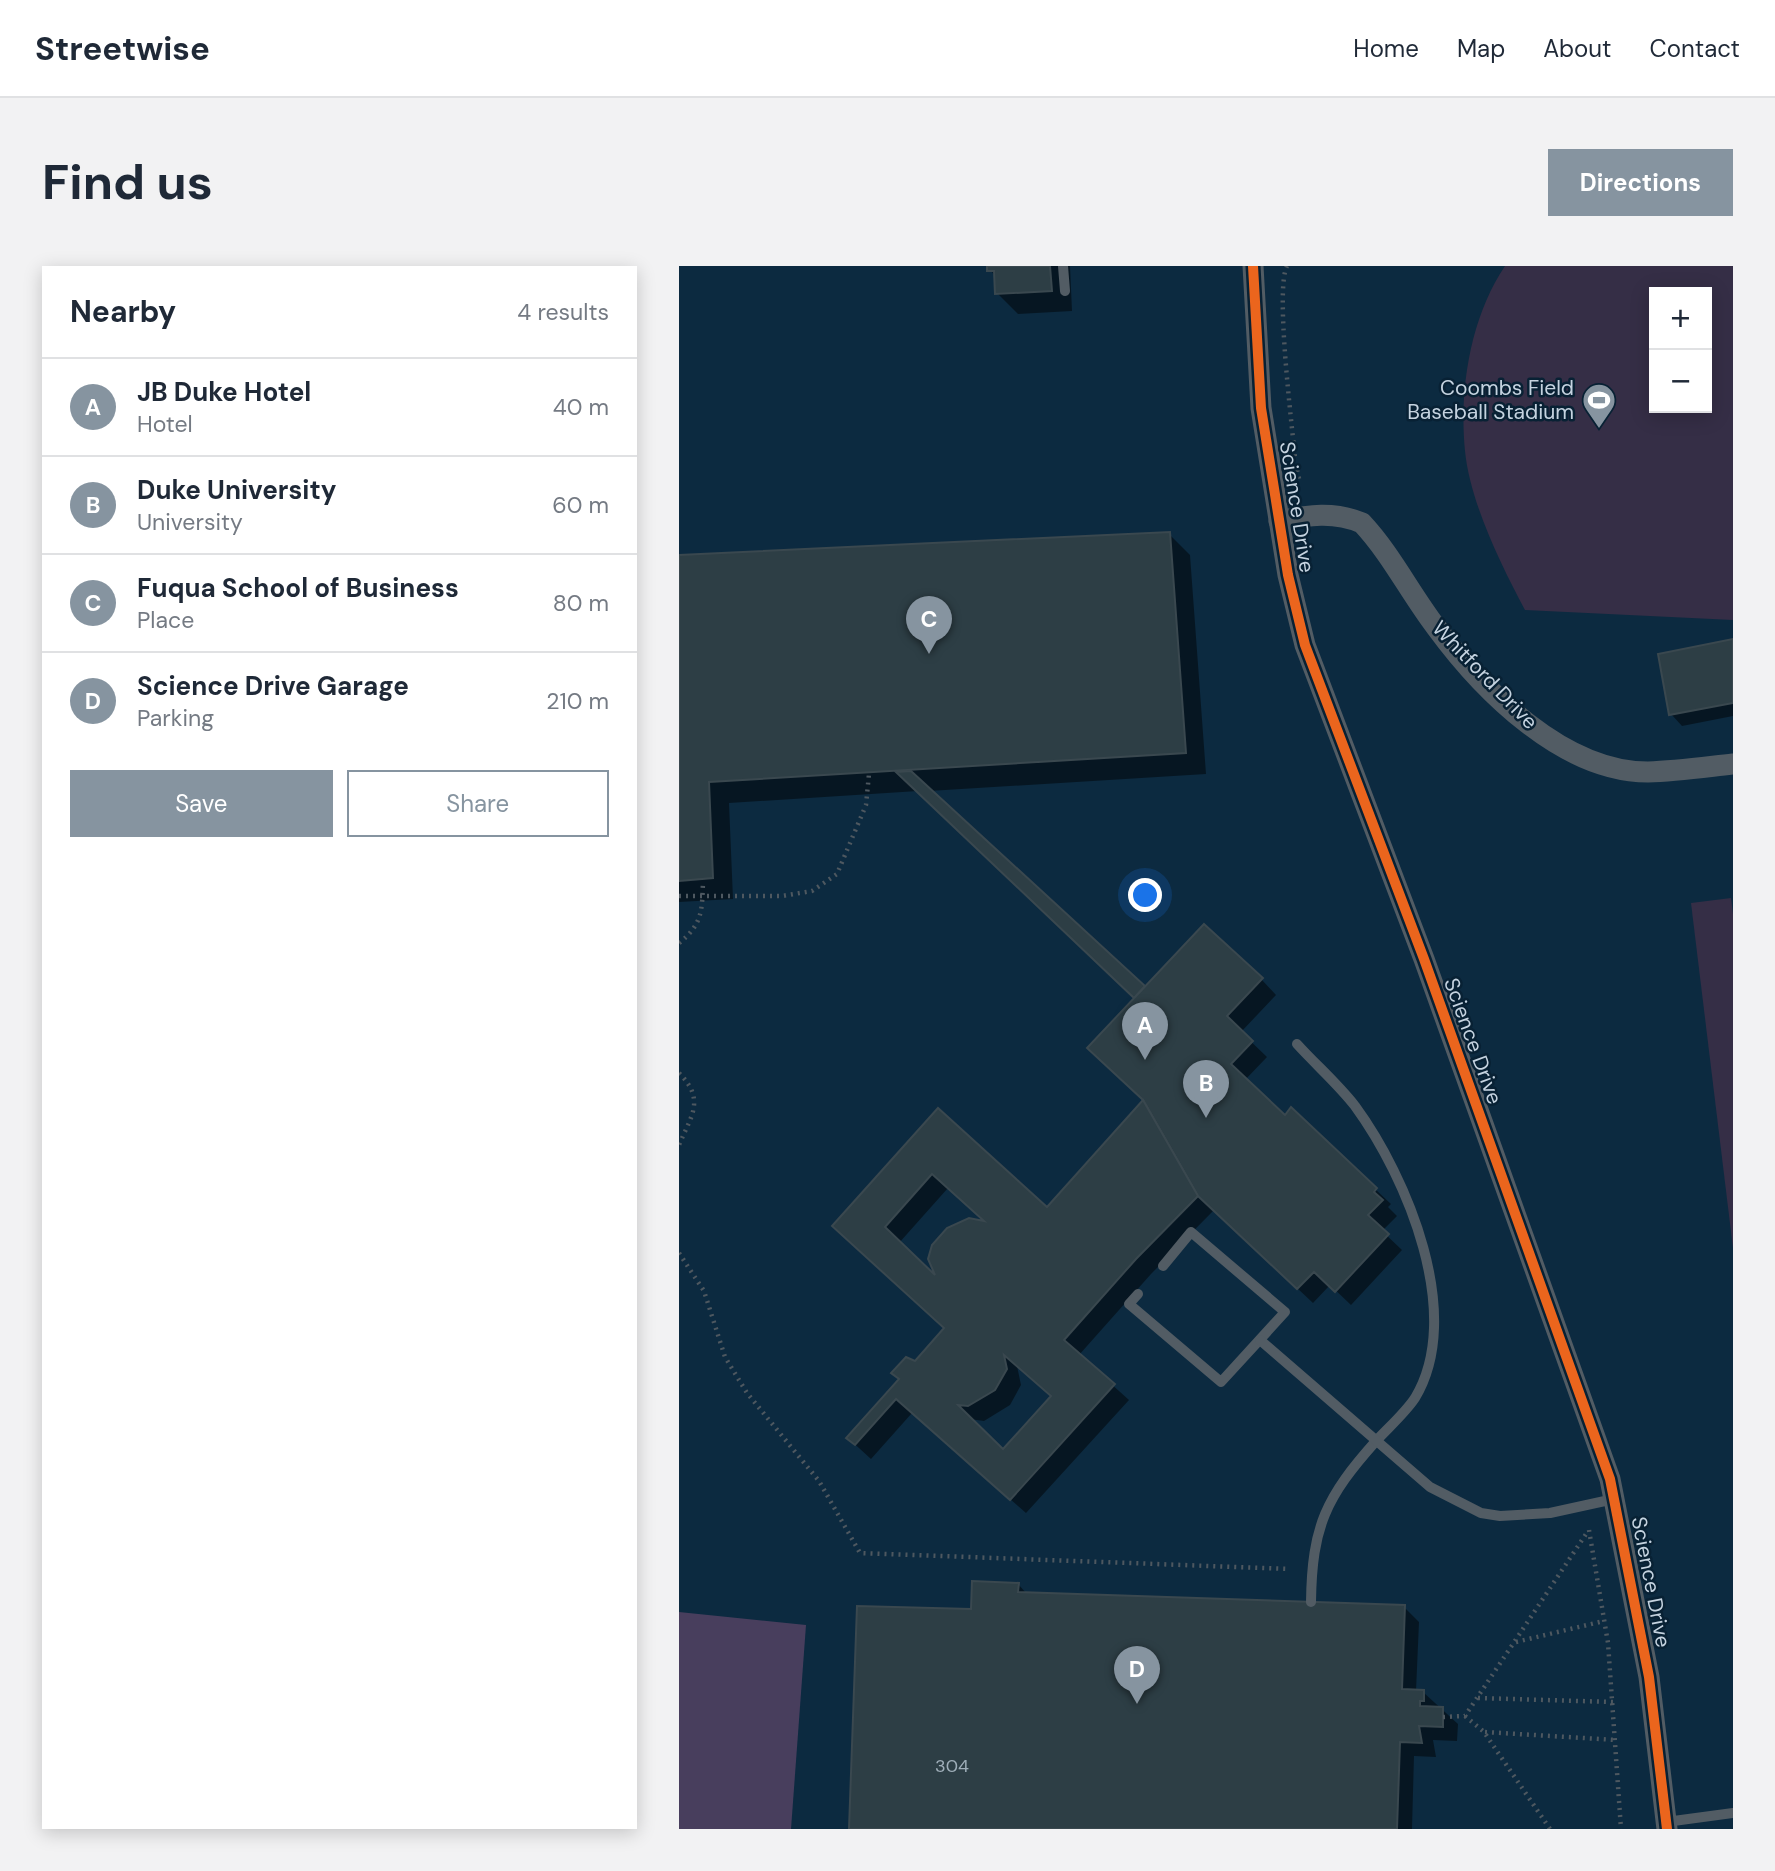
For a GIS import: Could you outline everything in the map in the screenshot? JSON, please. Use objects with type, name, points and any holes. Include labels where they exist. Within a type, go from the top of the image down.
[{"type":"street","name":"Science Drive","points":[[1253,266],[1261,408],[1279,521],[1305,645],[1424,959],[1610,1479],[1649,1677],[1667,1826]]},
{"type":"street","name":"Whitford Drive","points":[[1279,521],[1307,515],[1344,515],[1362,523],[1450,645],[1526,725],[1548,739],[1602,764],[1646,772],[1733,764]]},
{"type":"lane","points":[[1063,266],[1065,291]]},
{"type":"lane","points":[[1297,1044],[1354,1106],[1385,1156],[1416,1224],[1437,1314],[1432,1354],[1425,1379],[1414,1400],[1347,1473],[1319,1524],[1312,1560],[1311,1602]]},
{"type":"lane","points":[[1138,1294],[1129,1304],[1221,1382],[1285,1312],[1191,1232],[1163,1266]]},
{"type":"lane","points":[[1259,1340],[1430,1487],[1481,1513],[1500,1516],[1550,1513],[1614,1499]]},
{"type":"lane","points":[[1667,1826],[1733,1813]]},
{"type":"path","points":[[1287,266],[1282,275],[1283,306],[1292,428],[1300,483]]},
{"type":"path","points":[[679,896],[782,896],[812,891],[837,874],[866,805],[869,774]]},
{"type":"path","points":[[679,943],[694,931],[701,920],[703,881]]},
{"type":"path","points":[[679,1073],[690,1084],[696,1101],[690,1123],[679,1145]]},
{"type":"path","points":[[679,1253],[704,1291],[725,1357],[747,1393],[820,1482],[860,1553],[1290,1569]]},
{"type":"path","points":[[1465,1716],[1589,1530],[1604,1621],[1613,1702],[1621,1829]]},
{"type":"path","points":[[1515,1643],[1604,1621]]},
{"type":"path","points":[[1477,1698],[1613,1702]]},
{"type":"path","points":[[1443,1717],[1465,1716],[1484,1732],[1550,1829]]},
{"type":"path","points":[[1484,1732],[1616,1740]]},
{"type":"shaded area","points":[[679,266],[1733,266],[1733,1829],[679,1829]]},
{"type":"shaded area","name":"Coombs Field Baseball Stadium","points":[[1505,266],[1733,266],[1733,620],[1525,610],[1480,512],[1465,451],[1466,379],[1475,331],[1483,308]]},
{"type":"shaded area","points":[[1731,898],[1733,914],[1733,1248],[1691,903]]},
{"type":"shaded area","points":[[679,1612],[806,1625],[791,1829],[679,1829]]},
{"type":"building","points":[[987,266],[1050,266],[1052,291],[995,294],[994,271],[987,271]]},
{"type":"building","points":[[1170,532],[1186,753],[709,782],[713,878],[679,881],[679,555]]},
{"type":"building","points":[[1733,639],[1733,703],[1669,715],[1658,654]]},
{"type":"building","points":[[911,771],[1145,986],[1134,998],[896,772]]},
{"type":"building","points":[[1204,924],[1263,978],[1227,1016],[1253,1041],[1231,1064],[1285,1115],[1291,1107],[1377,1188],[1374,1192],[1383,1200],[1368,1215],[1389,1234],[1335,1292],[1314,1272],[1297,1289],[1198,1196],[1143,1100],[1087,1048]]},
{"type":"building","points":[[1143,1100],[1198,1196],[1136,1259],[1064,1340],[1115,1384],[1010,1500],[896,1399],[855,1445],[846,1438],[899,1379],[891,1373],[906,1357],[915,1361],[944,1328],[832,1226],[938,1108],[1047,1207]],"holes":[[[932,1174],[984,1221],[969,1218],[947,1228],[932,1245],[928,1259],[935,1275],[885,1227]],[[1004,1355],[1051,1396],[1003,1449],[958,1405],[968,1406],[995,1390],[1007,1369]]]},
{"type":"building","points":[[972,1581],[1019,1583],[1018,1592],[1405,1605],[1402,1689],[1424,1690],[1424,1701],[1420,1701],[1420,1706],[1443,1707],[1443,1727],[1419,1726],[1422,1743],[1400,1742],[1397,1829],[849,1829],[857,1606],[971,1609]]},
{"type":"cycle path","points":[[1253,266],[1261,408],[1288,575],[1305,645],[1424,959],[1610,1479],[1649,1677],[1667,1829]]},
{"type":"place","name":"Coombs Field Baseball Stadium","points":[[1599,430]]},
{"type":"place","name":"Fuqua School of Business","points":[[929,654]]},
{"type":"place","name":"JB Duke Hotel","points":[[1145,1060]]},
{"type":"place","name":"Duke University","points":[[1206,1118]]},
{"type":"place","name":"Science Drive Garage","points":[[1137,1704]]}]
